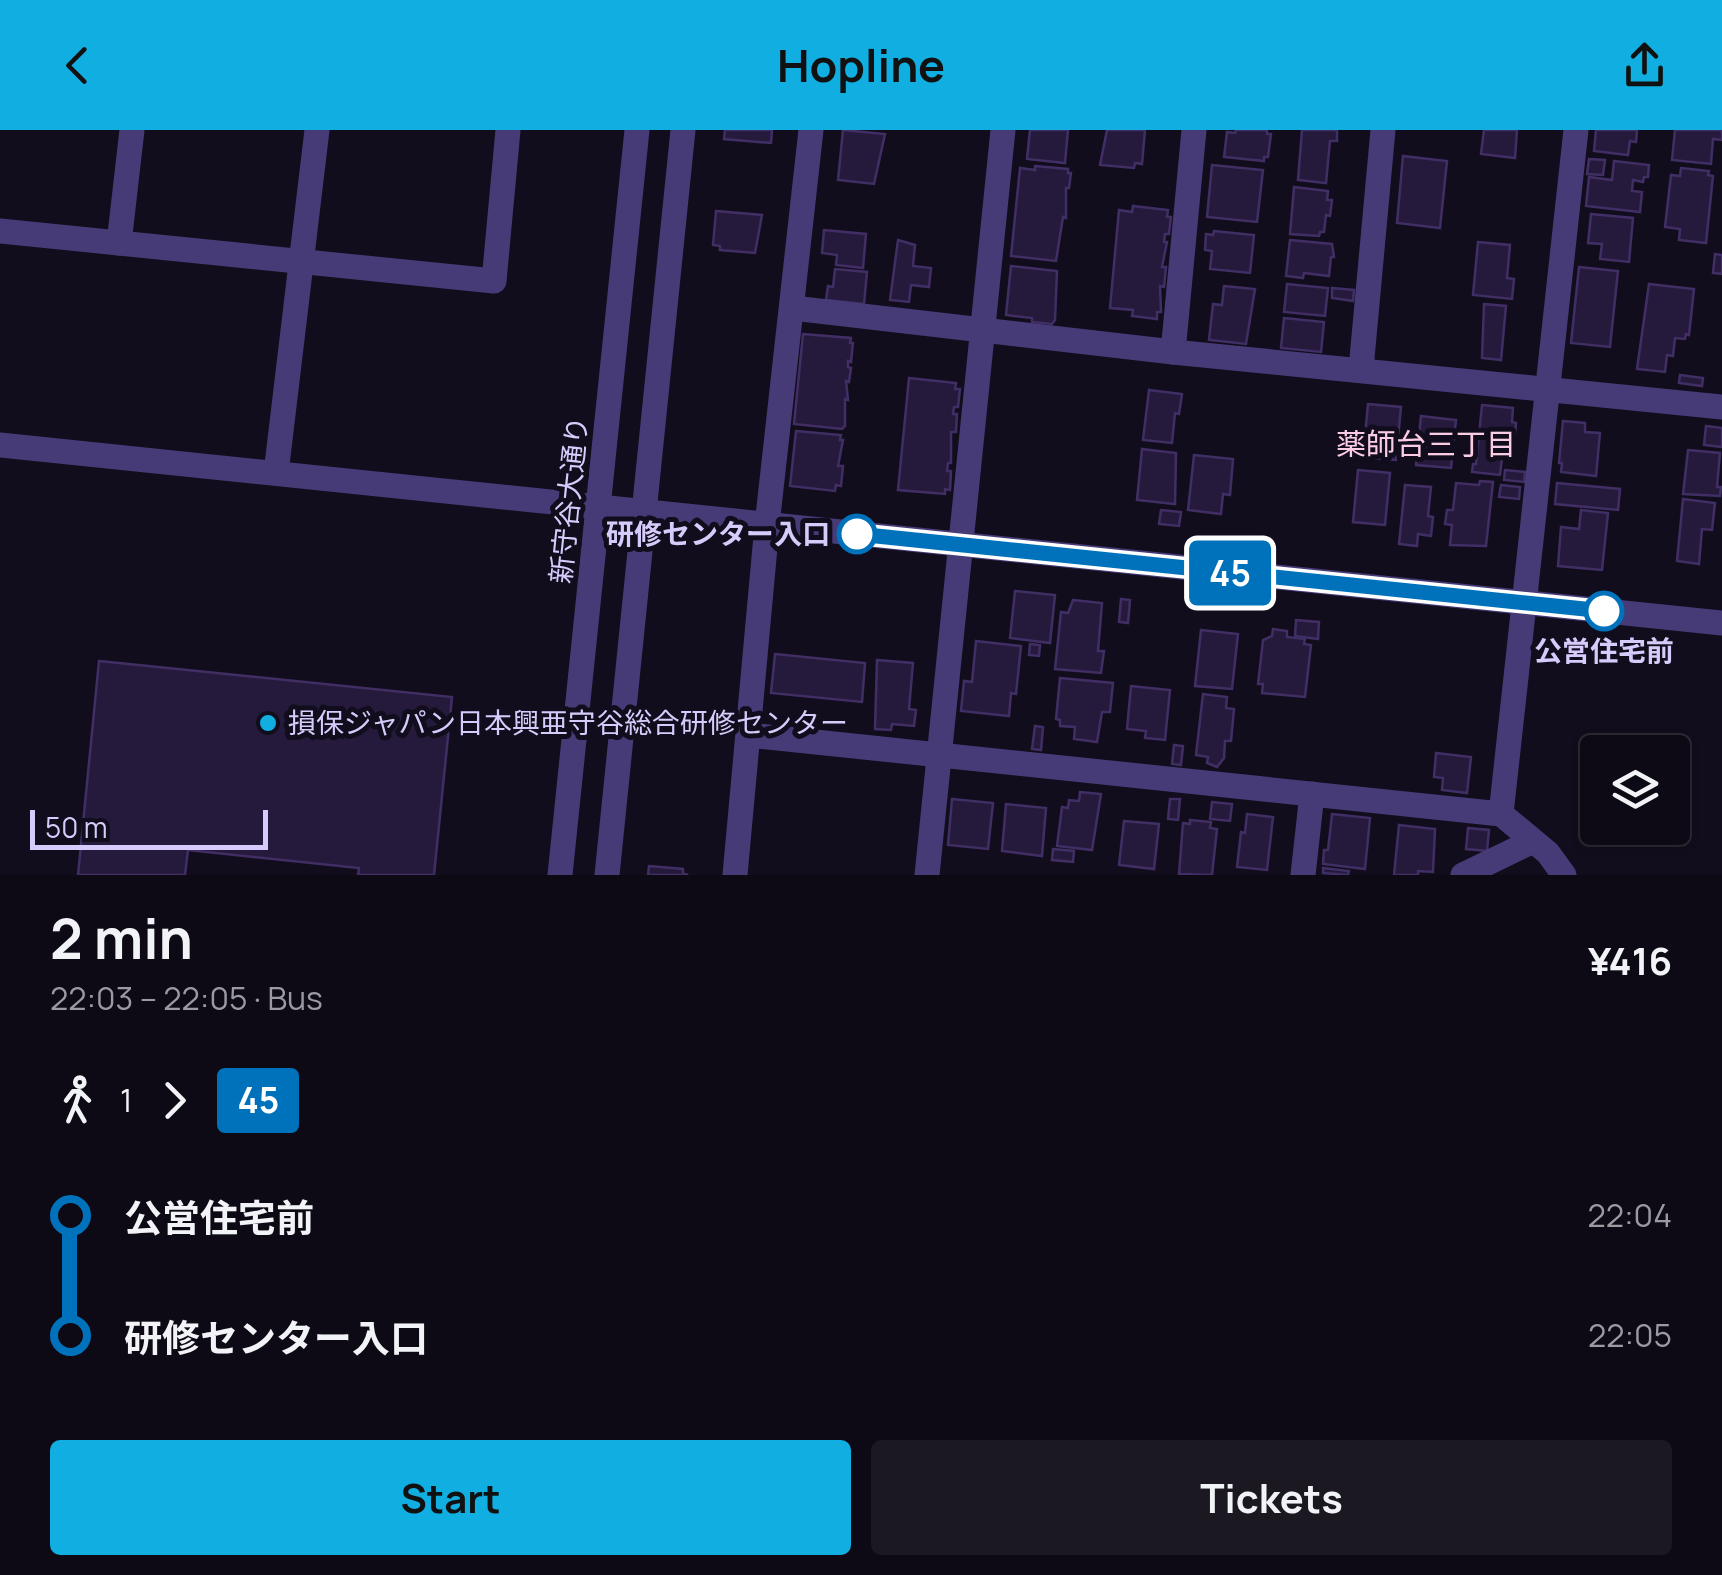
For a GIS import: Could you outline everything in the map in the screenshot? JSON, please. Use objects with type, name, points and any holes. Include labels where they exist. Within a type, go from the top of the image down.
[{"type":"street","points":[[119,243],[132,130]]},
{"type":"street","points":[[276,473],[317,130]]},
{"type":"street","points":[[0,230],[494,281],[508,130]]},
{"type":"street","name":"新守谷大通り","points":[[560,875],[637,130]]},
{"type":"street","points":[[608,875],[683,130]]},
{"type":"street","points":[[734,875],[767,525],[811,130]]},
{"type":"street","points":[[927,875],[1003,130]]},
{"type":"street","points":[[1173,352],[1194,130]]},
{"type":"street","points":[[1361,369],[1383,130]]},
{"type":"street","points":[[1501,814],[1576,130]]},
{"type":"street","points":[[792,308],[1173,352],[1722,407]]},
{"type":"street","points":[[0,444],[1722,623]]},
{"type":"street","points":[[749,736],[1501,814],[1548,853],[1564,875]]},
{"type":"street","points":[[1303,875],[1312,794]]},
{"type":"street","points":[[1462,875],[1533,841]]},
{"type":"building","points":[[725,130],[772,130],[771,143],[724,139]]},
{"type":"building","points":[[843,130],[885,134],[874,184],[838,180]]},
{"type":"building","points":[[1030,130],[1068,130],[1065,163],[1027,159]]},
{"type":"building","points":[[1107,130],[1145,130],[1142,164],[1135,163],[1134,168],[1100,165]]},
{"type":"building","points":[[1267,130],[1271,134],[1268,157],[1264,161],[1224,157],[1227,132]]},
{"type":"building","points":[[1302,130],[1337,130],[1337,141],[1330,141],[1326,183],[1298,180]]},
{"type":"building","points":[[1484,130],[1517,130],[1515,158],[1481,154]]},
{"type":"building","points":[[1596,130],[1637,130],[1636,142],[1630,141],[1628,155],[1594,151]]},
{"type":"building","points":[[1675,130],[1722,130],[1722,140],[1713,139],[1711,164],[1672,160]]},
{"type":"building","points":[[1403,156],[1447,161],[1440,228],[1397,223]]},
{"type":"building","points":[[1589,159],[1605,160],[1603,175],[1587,174]]},
{"type":"building","points":[[1614,161],[1649,165],[1648,177],[1643,182],[1633,180],[1632,191],[1642,192],[1640,212],[1586,206],[1589,177],[1612,180]]},
{"type":"building","points":[[1212,165],[1263,170],[1257,222],[1207,217]]},
{"type":"building","points":[[1035,166],[1068,169],[1071,173],[1056,261],[1011,256],[1020,168],[1035,170]]},
{"type":"building","points":[[1681,168],[1709,171],[1708,175],[1713,176],[1706,243],[1679,240],[1680,229],[1665,227],[1671,175],[1680,176]]},
{"type":"building","points":[[1294,187],[1328,191],[1327,200],[1332,200],[1330,216],[1326,215],[1324,232],[1319,236],[1290,234]]},
{"type":"building","points":[[1133,206],[1168,210],[1167,217],[1171,217],[1169,234],[1165,234],[1162,267],[1166,267],[1157,319],[1132,316],[1133,310],[1110,308],[1119,210],[1132,212]]},
{"type":"building","points":[[716,211],[762,215],[755,253],[720,250],[720,246],[713,245]]},
{"type":"building","points":[[1591,214],[1633,218],[1629,262],[1600,259],[1602,244],[1588,243]]},
{"type":"building","points":[[824,230],[866,234],[863,268],[836,265],[837,255],[822,253]]},
{"type":"building","points":[[1214,231],[1254,235],[1250,273],[1210,269],[1212,251],[1205,250],[1206,234],[1213,235]]},
{"type":"building","points":[[898,240],[915,245],[913,266],[931,268],[929,287],[911,285],[909,302],[890,300]]},
{"type":"building","points":[[1290,240],[1332,244],[1334,257],[1329,276],[1286,276]]},
{"type":"building","points":[[1478,242],[1510,245],[1507,278],[1514,279],[1512,299],[1473,295]]},
{"type":"building","points":[[1715,254],[1722,255],[1722,274],[1713,273]]},
{"type":"building","points":[[1011,266],[1057,271],[1052,324],[1006,315]]},
{"type":"building","points":[[1579,267],[1618,271],[1610,347],[1571,343]]},
{"type":"building","points":[[835,269],[867,272],[864,304],[826,300],[828,286],[833,287]]},
{"type":"building","points":[[1287,284],[1328,288],[1325,316],[1284,312]]},
{"type":"building","points":[[1649,284],[1694,289],[1689,335],[1685,339],[1675,338],[1673,356],[1667,355],[1665,372],[1637,369]]},
{"type":"building","points":[[1224,286],[1255,289],[1246,344],[1209,340],[1213,304],[1222,305]]},
{"type":"building","points":[[1332,288],[1354,290],[1353,301],[1332,298]]},
{"type":"building","points":[[1484,304],[1506,306],[1501,360],[1482,358]]},
{"type":"building","points":[[1284,318],[1324,322],[1321,352],[1281,348]]},
{"type":"building","points":[[803,334],[851,338],[848,400],[845,399],[842,429],[794,424]]},
{"type":"building","points":[[1680,375],[1703,378],[1702,386],[1679,383]]},
{"type":"building","points":[[909,378],[956,383],[955,389],[960,389],[958,407],[954,407],[956,432],[951,432],[951,463],[947,471],[951,471],[950,490],[945,489],[945,494],[898,490]]},
{"type":"building","points":[[1149,390],[1182,394],[1179,414],[1175,413],[1172,443],[1143,440]]},
{"type":"building","points":[[1368,404],[1401,407],[1396,460],[1363,457]]},
{"type":"building","points":[[1482,405],[1513,408],[1513,459],[1502,458],[1500,475],[1472,472]]},
{"type":"building","points":[[1421,416],[1456,420],[1451,468],[1416,465]]},
{"type":"building","points":[[1563,421],[1585,423],[1585,432],[1600,433],[1596,476],[1561,472]]},
{"type":"building","points":[[1706,426],[1722,428],[1722,447],[1704,445]]},
{"type":"building","points":[[796,431],[841,435],[841,486],[836,485],[835,491],[790,486]]},
{"type":"building","points":[[1142,449],[1176,453],[1175,504],[1137,500]]},
{"type":"building","points":[[1688,450],[1720,453],[1720,496],[1683,494]]},
{"type":"building","points":[[1194,455],[1233,459],[1230,495],[1223,494],[1221,514],[1188,510]]},
{"type":"building","points":[[1358,470],[1390,473],[1385,525],[1353,522]]},
{"type":"building","points":[[1505,470],[1525,472],[1524,482],[1504,480]]},
{"type":"building","points":[[1480,481],[1493,482],[1486,546],[1450,545],[1452,525],[1445,524],[1447,510],[1453,510],[1456,483],[1479,485]]},
{"type":"building","points":[[1557,483],[1620,489],[1618,510],[1555,504]]},
{"type":"building","points":[[1405,485],[1431,487],[1431,536],[1418,534],[1417,546],[1399,544]]},
{"type":"building","points":[[1501,485],[1520,487],[1519,499],[1499,497]]},
{"type":"building","points":[[1683,499],[1715,503],[1712,530],[1702,529],[1699,564],[1677,561]]},
{"type":"building","points":[[1161,510],[1181,512],[1179,526],[1159,524]]},
{"type":"building","points":[[1581,510],[1608,513],[1602,570],[1558,566],[1561,527],[1579,529]]},
{"type":"building","points":[[1015,591],[1055,595],[1050,643],[1010,638]]},
{"type":"building","points":[[1121,599],[1130,600],[1128,623],[1119,622]]},
{"type":"building","points":[[1073,600],[1102,603],[1098,651],[1104,651],[1101,673],[1055,669],[1061,612],[1068,613]]},
{"type":"building","points":[[1296,620],[1319,622],[1318,639],[1295,636]]},
{"type":"building","points":[[1273,629],[1287,631],[1287,637],[1305,639],[1304,644],[1311,645],[1305,697],[1262,693],[1263,684],[1258,684],[1263,640],[1272,636]]},
{"type":"building","points":[[1201,630],[1238,634],[1232,689],[1195,686]]},
{"type":"building","points":[[976,641],[1021,646],[1016,694],[1011,693],[1009,716],[961,711],[964,681],[972,682]]},
{"type":"building","points":[[1030,644],[1040,645],[1039,656],[1029,655]]},
{"type":"building","points":[[775,654],[865,663],[862,702],[771,693]]},
{"type":"building","points":[[877,660],[913,663],[909,709],[916,710],[914,726],[892,724],[891,730],[875,729]]},
{"type":"building","points":[[99,661],[452,697],[434,875],[358,875],[359,868],[188,850],[185,875],[78,875]]},
{"type":"building","points":[[1060,678],[1113,683],[1110,712],[1102,712],[1097,742],[1074,739],[1075,727],[1060,726],[1056,719]]},
{"type":"building","points":[[1131,686],[1170,690],[1165,740],[1145,738],[1146,731],[1127,729]]},
{"type":"building","points":[[1203,694],[1227,697],[1226,708],[1234,709],[1231,741],[1225,741],[1224,758],[1217,767],[1207,763],[1208,757],[1196,755]]},
{"type":"building","points":[[663,724],[672,725],[670,738],[662,737]]},
{"type":"building","points":[[1035,726],[1043,727],[1041,750],[1032,749]]},
{"type":"building","points":[[1174,745],[1183,746],[1181,765],[1172,764]]},
{"type":"building","points":[[1436,753],[1471,757],[1467,793],[1442,790],[1443,778],[1434,777]]},
{"type":"building","points":[[1080,792],[1101,794],[1092,850],[1057,846],[1062,807],[1068,808],[1069,800],[1079,801]]},
{"type":"building","points":[[952,799],[993,803],[988,849],[948,845]]},
{"type":"building","points":[[1170,799],[1180,799],[1178,820],[1168,819]]},
{"type":"building","points":[[1212,802],[1232,804],[1230,821],[1210,819]]},
{"type":"building","points":[[1006,804],[1046,808],[1042,856],[1002,851]]},
{"type":"building","points":[[1247,814],[1273,817],[1267,870],[1237,867]]},
{"type":"building","points":[[1332,814],[1370,818],[1365,869],[1323,864]]},
{"type":"building","points":[[1190,820],[1211,822],[1210,828],[1217,829],[1212,875],[1179,874],[1183,823],[1190,824]]},
{"type":"building","points":[[1124,821],[1159,824],[1154,869],[1119,865]]},
{"type":"building","points":[[1399,825],[1435,829],[1433,872],[1394,875]]},
{"type":"building","points":[[1468,828],[1489,830],[1487,851],[1466,849]]},
{"type":"building","points":[[1053,849],[1074,851],[1073,862],[1052,860]]},
{"type":"building","points":[[649,866],[683,869],[688,875],[648,875]]},
{"type":"building","points":[[1323,868],[1349,871],[1348,875],[1323,873]]},
{"type":"bus line","name":"45","points":[[857,534],[1604,611]]},
{"type":"place","name":"研修センター入口","points":[[857,534]]},
{"type":"place","name":"公営住宅前","points":[[1604,611]]},
{"type":"place","name":"損保ジャパン日本興亜守谷総合研修センター","points":[[268,723]]},
{"type":"district","name":"薬師台三丁目","points":[[1426,445]]}]
